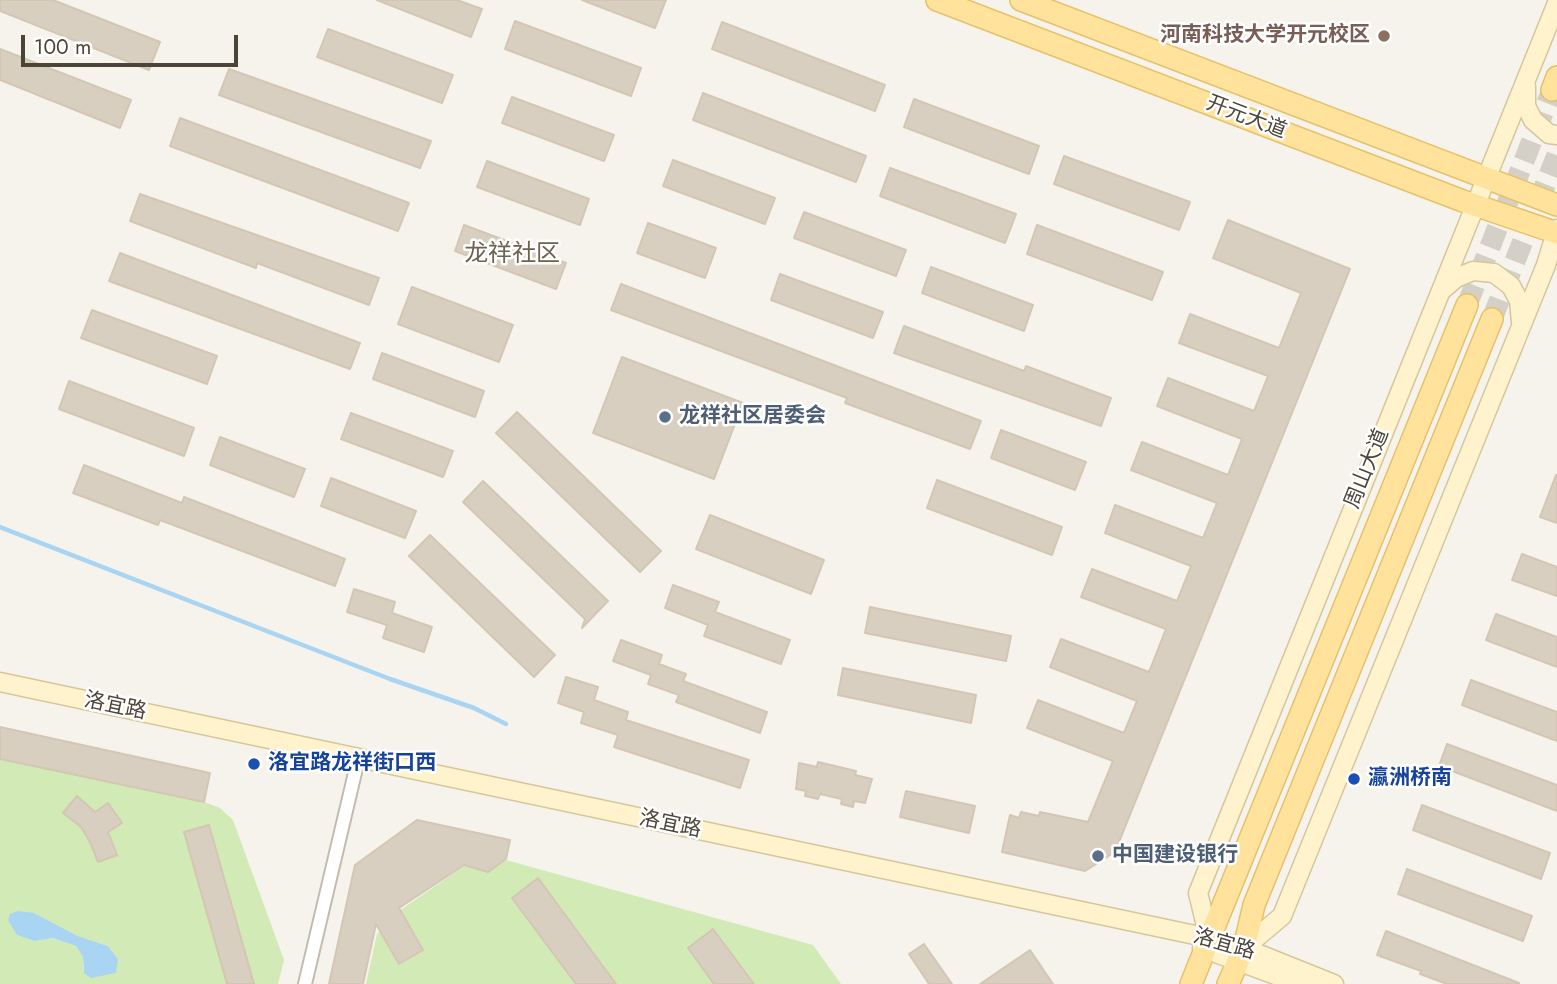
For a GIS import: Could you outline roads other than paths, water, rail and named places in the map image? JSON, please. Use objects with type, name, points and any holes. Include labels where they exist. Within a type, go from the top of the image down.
[{"type":"main road","name":"开元大道","points":[[937,0],[1475,205],[1557,231]]},
{"type":"main road","name":"开元大道","points":[[1021,0],[1557,205]]},
{"type":"main road","name":"周山大道","points":[[1207,943],[1198,893],[1557,3]]},
{"type":"main road","points":[[1526,79],[1525,106],[1533,120],[1549,134],[1557,135]]},
{"type":"main road","points":[[1241,954],[1282,916],[1522,326],[1557,231]]},
{"type":"main road","points":[[1440,292],[1456,278],[1473,271],[1494,274],[1511,286],[1519,301],[1522,326]]},
{"type":"main road","name":"周山大道","points":[[1191,984],[1467,305]]},
{"type":"main road","points":[[1228,984],[1241,954],[1254,905],[1492,319]]},
{"type":"main road","name":"洛宜路","points":[[0,682],[356,765]]},
{"type":"main road","name":"洛宜路","points":[[0,693],[1207,943],[1334,984]]},
{"type":"main road","name":"洛宜路","points":[[1241,954],[1300,984]]},
{"type":"street","points":[[305,984],[356,765]]},
{"type":"water","points":[[18,911],[34,913],[78,936],[108,946],[118,959],[116,973],[91,978],[84,973],[83,957],[76,946],[52,938],[35,941],[17,935],[8,920],[10,914]]},
{"type":"waterway","points":[[0,527],[390,679],[474,708],[506,724]]},
{"type":"tunnel","points":[[1467,305],[1552,90]]},
{"type":"tunnel","points":[[1492,319],[1557,155]]},
{"type":"place","name":"河南科技大学开元校区","points":[[1384,36]]},
{"type":"place","name":"龙祥社区居委会","points":[[665,417]]},
{"type":"place","name":"洛宜路龙祥街口西","points":[[254,764]]},
{"type":"place","name":"瀛洲桥南","points":[[1354,779]]},
{"type":"place","name":"中国建设银行","points":[[1098,856]]},
{"type":"district","name":"龙祥社区","points":[[512,255]]}]
